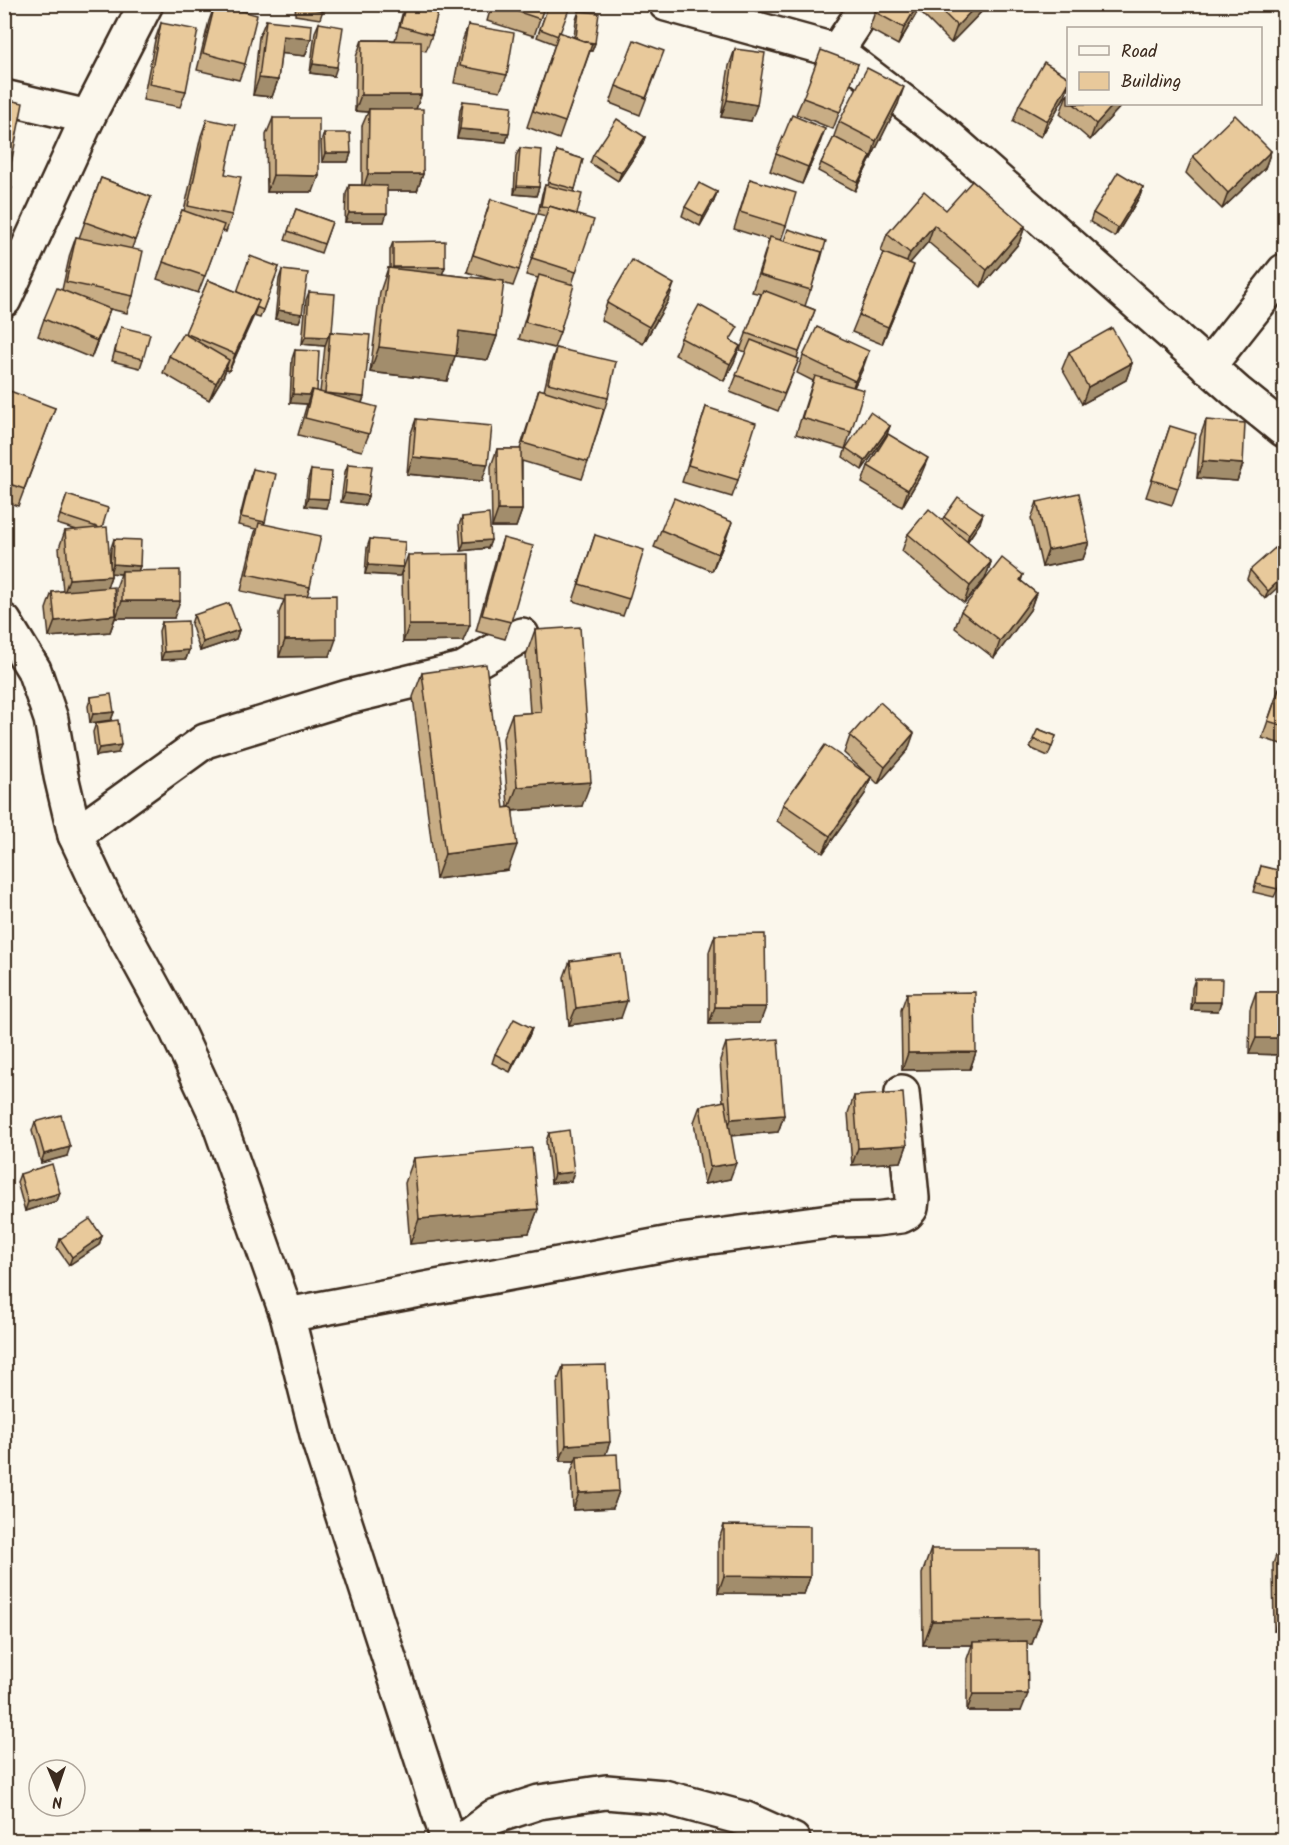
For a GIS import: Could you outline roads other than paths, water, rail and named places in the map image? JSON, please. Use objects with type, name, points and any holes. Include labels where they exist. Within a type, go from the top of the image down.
[{"type":"street","points":[[4,300],[88,117],[147,4]]},
{"type":"street","points":[[666,4],[837,51],[943,132],[1208,367],[1284,430]]},
{"type":"street","points":[[837,51],[868,4]]},
{"type":"street","points":[[4,97],[88,117]]},
{"type":"street","points":[[1208,367],[1284,271]]},
{"type":"street","points":[[4,621],[34,670],[51,719],[61,777],[75,835],[105,899],[175,1027],[217,1117],[287,1315],[319,1442],[448,1840]]},
{"type":"street","points":[[75,835],[205,741],[348,697],[463,669],[522,635]]},
{"type":"street","points":[[287,1315],[681,1241],[837,1220],[874,1220],[901,1216],[907,1213],[912,1198],[902,1092]]},
{"type":"street","points":[[463,1840],[493,1817],[539,1802],[606,1792],[664,1797],[746,1819],[793,1840]]}]
